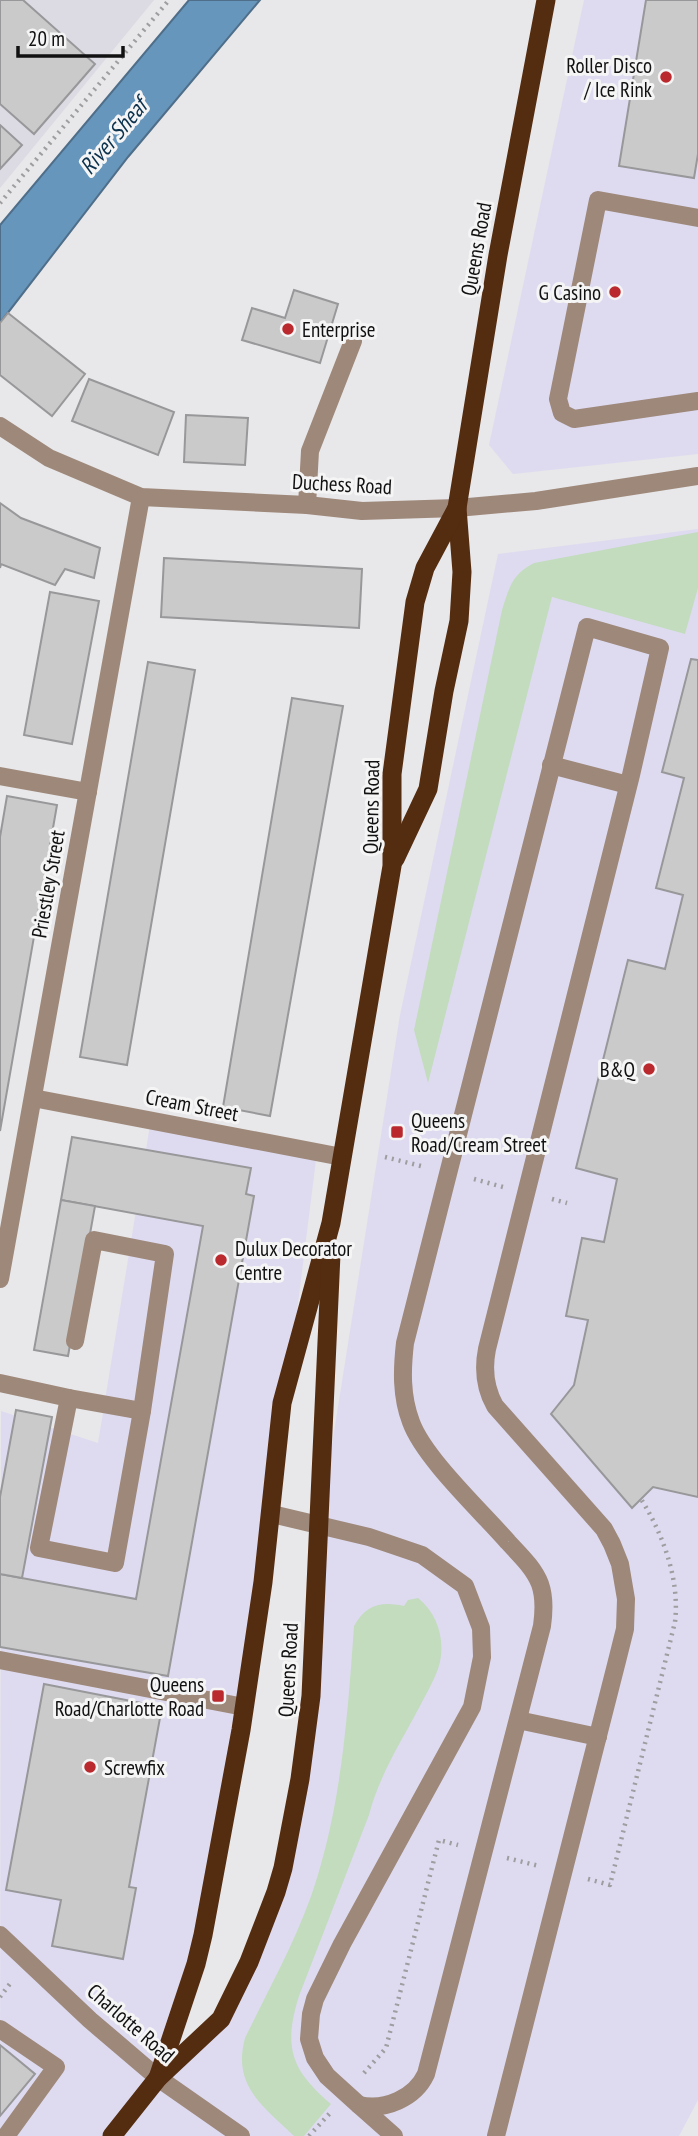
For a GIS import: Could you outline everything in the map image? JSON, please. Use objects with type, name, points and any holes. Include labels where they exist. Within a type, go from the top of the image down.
[{"type":"highway","name":"Queens Road","points":[[393,866],[428,789],[459,621],[462,572],[457,508],[498,255],[546,0]]},
{"type":"highway","name":"Queens Road","points":[[159,2078],[203,1936],[244,1707],[272,1514],[282,1402],[331,1223],[393,866],[392,774],[415,602],[425,568],[457,508]]},
{"type":"highway","name":"Queens Road","points":[[112,2136],[159,2078],[221,2019],[249,1962],[276,1892],[300,1779],[308,1726],[330,1308],[331,1223]]},
{"type":"street","points":[[698,218],[598,200],[558,399],[562,413],[574,419],[698,401]]},
{"type":"street","points":[[307,505],[310,451],[353,341]]},
{"type":"street","name":"Duchess Road","points":[[0,426],[49,458],[141,497],[307,505],[362,511],[457,508],[536,500],[698,476]]},
{"type":"street","name":"Priestley Street","points":[[0,1279],[141,497]]},
{"type":"street","points":[[353,2099],[372,2106],[395,2102],[412,2093],[422,2082],[430,2064],[542,1626],[544,1601],[541,1586],[527,1562],[437,1463],[421,1441],[408,1412],[403,1371],[407,1332],[587,627],[660,648],[490,1336],[485,1369],[487,1389],[495,1406],[604,1529],[620,1564],[626,1599],[625,1629],[496,2136]]},
{"type":"street","points":[[551,765],[628,785]]},
{"type":"street","points":[[0,776],[88,792]]},
{"type":"street","name":"Cream Street","points":[[33,1098],[342,1157]]},
{"type":"street","points":[[69,1398],[39,1548],[115,1563],[142,1411],[165,1254],[94,1240],[75,1341]]},
{"type":"street","points":[[0,1383],[142,1411]]},
{"type":"street","points":[[272,1514],[369,1537],[422,1555],[465,1586],[481,1628],[482,1657],[472,1707],[342,1944],[315,1999],[310,2026],[311,2048],[320,2068],[394,2136]]},
{"type":"street","points":[[0,1660],[244,1707]]},
{"type":"street","points":[[518,1720],[598,1737]]},
{"type":"street","name":"Charlotte Road","points":[[0,1936],[90,2020],[159,2078],[241,2136]]},
{"type":"street","points":[[0,2029],[56,2067],[6,2136]]},
{"type":"path","points":[[0,203],[169,0]]},
{"type":"path","points":[[309,2136],[353,2099],[386,2048],[439,1840],[610,1885],[675,1622],[675,1594],[669,1562],[659,1534],[641,1499]]},
{"type":"shaded area","points":[[0,0],[154,0],[0,188]]},
{"type":"shaded area","name":"G Casino","points":[[584,0],[698,0],[698,454],[513,474],[489,445]]},
{"type":"shaded area","points":[[698,529],[698,2100],[679,2136],[0,2136],[1,1411],[98,1443],[152,1113],[318,1144],[263,1582],[203,1935],[159,2076],[221,2019],[287,1841],[319,1527],[400,1015],[498,554]]},
{"type":"green space","points":[[698,532],[698,588],[685,634],[552,597],[428,1083],[414,1030],[502,610],[509,588],[521,572],[534,563]]},
{"type":"green space","points":[[418,1598],[430,1611],[438,1627],[440,1662],[379,1787],[299,1996],[292,2030],[294,2056],[307,2080],[331,2104],[304,2136],[294,2136],[261,2104],[247,2082],[242,2055],[245,2038],[302,1919],[326,1847],[343,1753],[354,1626],[363,1613],[375,1606],[404,1606],[408,1600]]},
{"type":"water","name":"River Sheaf","points":[[189,0],[260,0],[128,157],[0,323],[0,225]]},
{"type":"building","points":[[0,0],[23,0],[95,64],[34,134],[0,104]]},
{"type":"building","name":"Roller Disco / Ice Rink","points":[[646,0],[698,0],[698,154],[694,178],[619,166]]},
{"type":"building","points":[[0,125],[22,145],[0,169]]},
{"type":"building","name":"Enterprise","points":[[294,290],[338,304],[320,363],[242,340],[252,308],[285,318]]},
{"type":"building","points":[[8,313],[85,374],[52,416],[0,375],[0,323]]},
{"type":"building","points":[[89,379],[174,412],[158,455],[72,421]]},
{"type":"building","points":[[186,415],[248,418],[245,465],[184,462]]},
{"type":"building","points":[[0,503],[21,518],[100,548],[94,578],[65,569],[55,585],[1,564],[0,568]]},
{"type":"building","points":[[164,558],[362,569],[359,628],[161,617]]},
{"type":"building","points":[[50,592],[99,601],[72,744],[24,735]]},
{"type":"building","name":"B&Q","points":[[691,659],[698,660],[698,1497],[653,1487],[632,1508],[551,1414],[574,1385],[588,1320],[566,1316],[582,1238],[604,1242],[617,1179],[576,1168],[628,960],[665,969],[683,895],[656,888],[684,778],[662,772]]},
{"type":"building","points":[[148,662],[195,670],[127,1065],[80,1057]]},
{"type":"building","points":[[292,698],[343,706],[270,1116],[223,1107]]},
{"type":"building","points":[[7,796],[57,805],[0,1131],[0,837]]},
{"type":"building","points":[[72,1137],[251,1168],[246,1194],[254,1196],[168,1676],[0,1647],[0,1574],[136,1599],[203,1226],[61,1200]]},
{"type":"building","points":[[61,1200],[95,1206],[68,1356],[34,1350]]},
{"type":"building","points":[[16,1410],[52,1417],[22,1578],[0,1574],[0,1497]]},
{"type":"building","name":"Screwfix","points":[[44,1684],[162,1707],[129,1887],[136,1888],[123,1959],[52,1946],[61,1900],[6,1890]]},
{"type":"building","points":[[0,2045],[35,2074],[0,2116]]},
{"type":"place","name":"Roller Disco / Ice Rink","points":[[666,77]]},
{"type":"place","name":"G Casino","points":[[615,292]]},
{"type":"place","name":"Enterprise","points":[[288,329]]},
{"type":"place","name":"B&Q","points":[[649,1069]]},
{"type":"place","name":"Queens Road/Cream Street","points":[[397,1132]]},
{"type":"place","name":"Dulux Decorator Centre","points":[[221,1260]]},
{"type":"place","name":"Queens Road/Charlotte Road","points":[[218,1696]]},
{"type":"place","name":"Screwfix","points":[[90,1767]]}]
